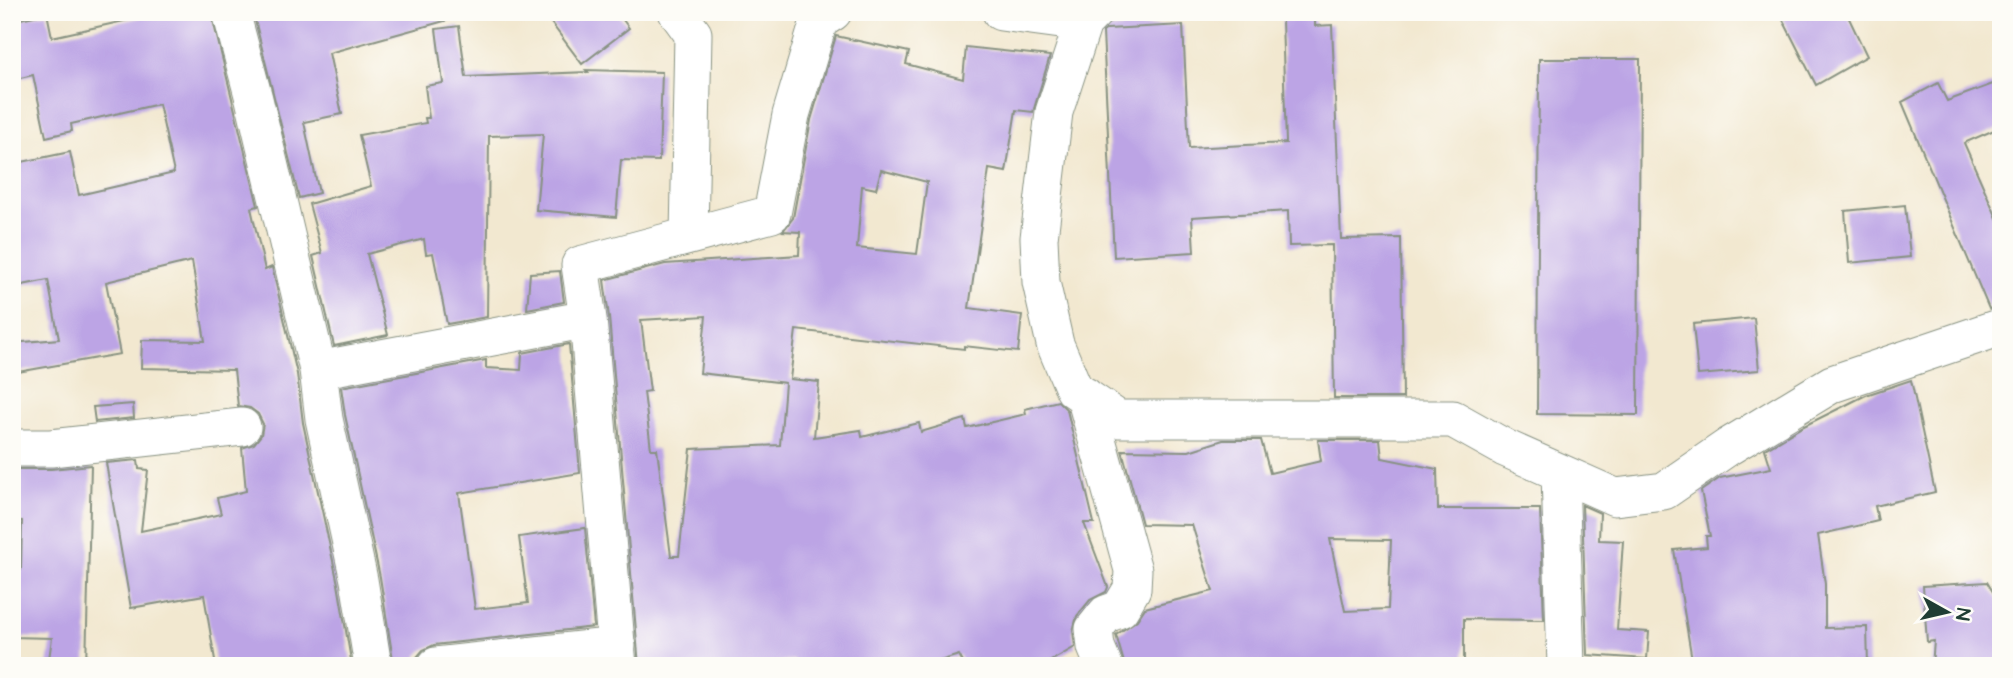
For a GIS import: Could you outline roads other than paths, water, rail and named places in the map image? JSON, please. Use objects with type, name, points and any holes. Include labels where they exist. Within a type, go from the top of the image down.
[{"type":"street","points":[[231,12],[318,370],[324,418],[359,580],[373,666]]},
{"type":"street","points":[[677,12],[693,34],[689,236]]},
{"type":"street","points":[[436,666],[617,656],[588,319],[580,265],[772,214],[791,115],[819,21],[833,12]]},
{"type":"street","points":[[1001,12],[1088,18],[1054,112],[1039,238],[1041,282],[1055,344],[1074,389],[1118,419],[1453,419],[1506,448],[1615,497],[1664,491],[1728,447],[1832,384],[2001,327]]},
{"type":"street","points":[[318,370],[588,319]]},
{"type":"street","points":[[1085,396],[1133,570],[1132,589],[1120,609],[1105,614],[1094,629],[1096,647],[1104,666]]},
{"type":"street","points":[[12,449],[51,448],[242,427]]},
{"type":"street","points":[[1560,474],[1566,666]]}]
